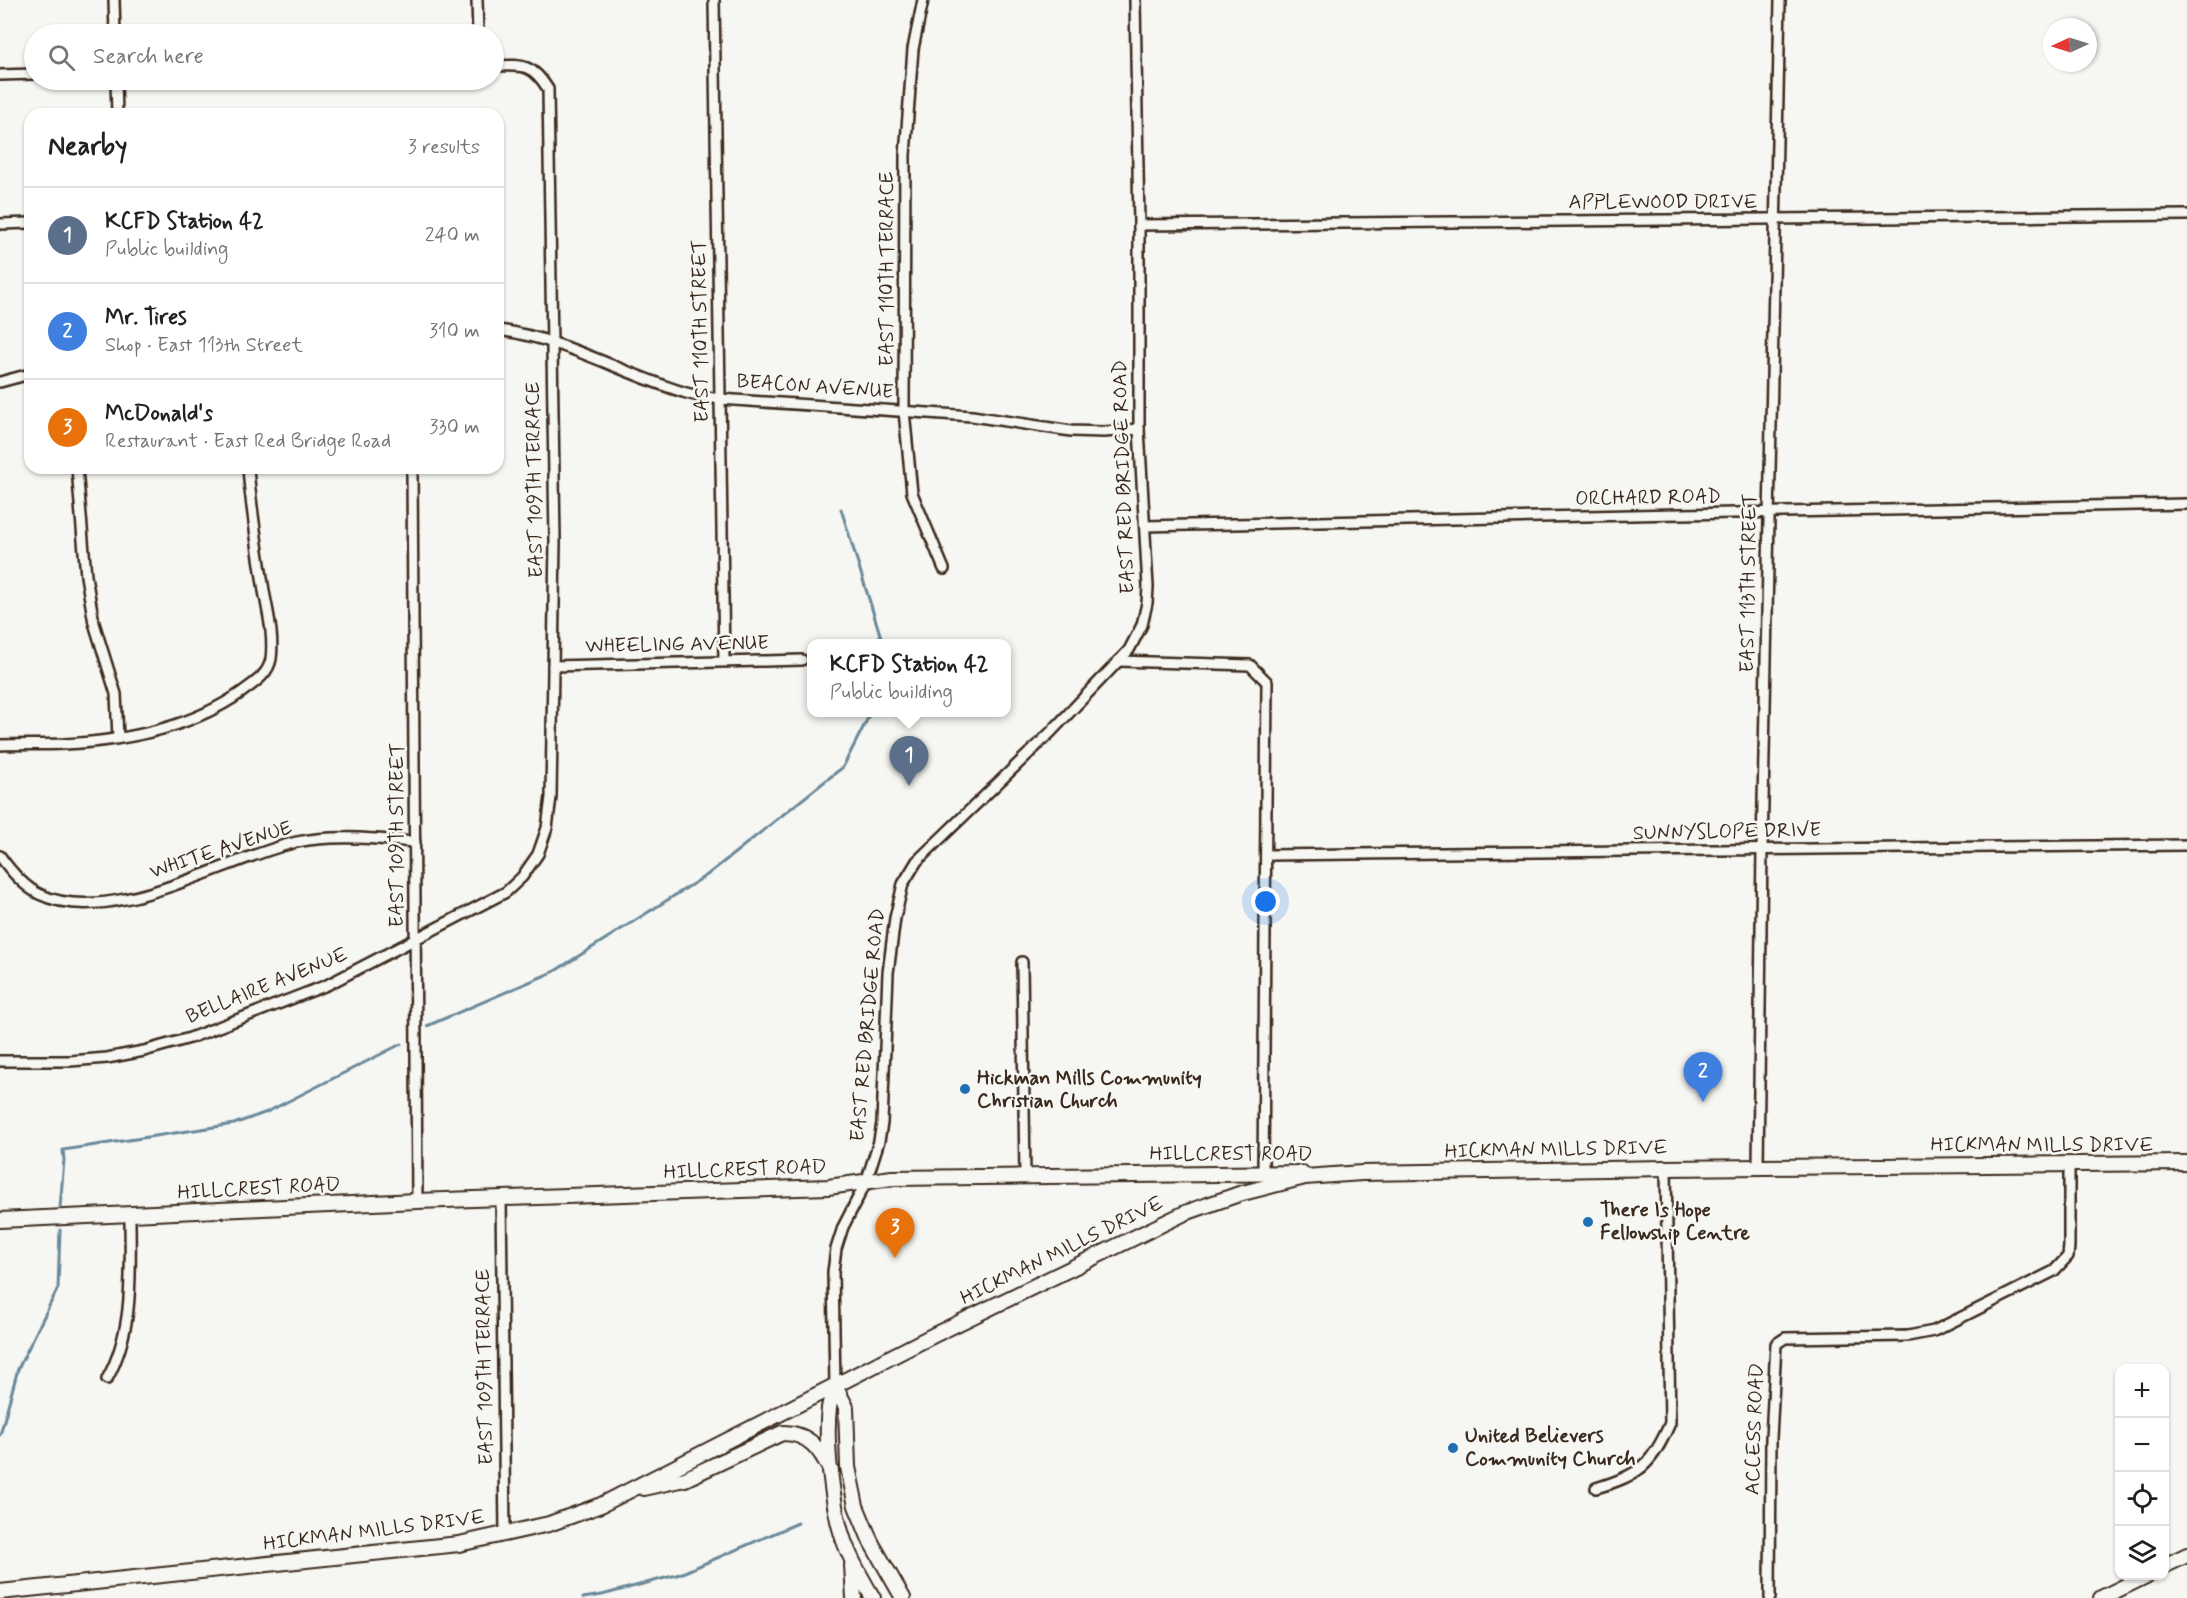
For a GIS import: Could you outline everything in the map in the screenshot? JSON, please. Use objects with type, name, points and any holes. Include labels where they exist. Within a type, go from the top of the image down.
[{"type":"street","points":[[114,0],[115,24]]},
{"type":"street","points":[[477,0],[478,24]]},
{"type":"street","name":"EAST 110TH STREET","points":[[714,0],[724,662]]},
{"type":"street","name":"EAST 110TH TERRACE","points":[[923,0],[913,49],[906,155],[904,411],[912,493],[944,569]]},
{"type":"street","name":"EAST RED BRIDGE ROAD","points":[[873,1598],[843,1539],[833,1496],[829,1408],[835,1386],[833,1272],[836,1249],[843,1227],[866,1182],[879,1141],[882,1123],[888,973],[895,918],[903,884],[917,861],[1051,732],[1129,650],[1142,625],[1148,603],[1139,429],[1139,225],[1135,0]]},
{"type":"street","name":"EAST 113TH STREET","points":[[1758,1167],[1768,513],[1780,0]]},
{"type":"street","name":"EAST 109TH TERRACE","points":[[504,66],[526,67],[538,74],[548,89],[555,541],[551,797],[548,828],[538,854],[525,873]]},
{"type":"street","points":[[0,75],[24,74]]},
{"type":"street","points":[[116,90],[117,108]]},
{"type":"street","name":"APPLEWOOD DRIVE","points":[[1139,225],[2187,215]]},
{"type":"street","points":[[0,224],[24,223]]},
{"type":"street","name":"BEACON AVENUE","points":[[504,331],[552,342],[685,393],[720,399],[972,416],[1071,431],[1104,432],[1139,429]]},
{"type":"street","points":[[0,382],[24,376]]},
{"type":"street","points":[[78,474],[86,576],[94,623],[116,694],[118,738]]},
{"type":"street","points":[[0,745],[65,744],[118,738],[171,727],[203,715],[232,699],[263,677],[269,664],[272,640],[254,527],[249,474]]},
{"type":"street","name":"EAST 109TH STREET","points":[[412,474],[417,1201]]},
{"type":"street","name":"ORCHARD ROAD","points":[[1145,526],[2187,504]]},
{"type":"street","name":"WHEELING AVENUE","points":[[553,666],[802,660]]},
{"type":"street","points":[[1118,662],[1250,665],[1267,682],[1263,1188]]},
{"type":"street","name":"WHITE AVENUE","points":[[0,856],[10,870],[39,894],[79,903],[139,897],[275,847],[300,841],[345,837],[415,842]]},
{"type":"street","name":"SUNNYSLOPE DRIVE","points":[[1267,855],[2187,845]]},
{"type":"street","name":"BELLAIRE AVENUE","points":[[0,1061],[70,1061],[107,1058],[144,1051],[190,1038],[327,985],[506,892],[525,873]]},
{"type":"street","points":[[1022,962],[1025,1176]]},
{"type":"street","name":"HICKMAN MILLS DRIVE","points":[[0,1592],[459,1544],[549,1524],[601,1505],[934,1335],[1177,1217],[1239,1194],[1305,1178],[1362,1173],[2187,1163]]},
{"type":"street","name":"ACCESS ROAD","points":[[1770,1598],[1776,1344],[1785,1338],[1908,1336],[1934,1331],[2054,1271],[2068,1256],[2069,1165]]},
{"type":"street","points":[[1596,1488],[1621,1480],[1644,1466],[1659,1449],[1670,1423],[1666,1168]]},
{"type":"street","name":"HILLCREST ROAD","points":[[0,1220],[417,1201],[828,1187],[892,1178],[1362,1173]]},
{"type":"street","name":"EAST 109TH TERRACE","points":[[501,1198],[505,1535]]},
{"type":"street","points":[[107,1379],[117,1361],[128,1312],[130,1215]]},
{"type":"street","name":"EAST RED BRIDGE ROAD","points":[[835,1386],[846,1407],[848,1467],[856,1506],[871,1542],[903,1598]]},
{"type":"street","points":[[630,1490],[685,1479],[782,1433],[799,1434],[808,1439],[823,1455],[831,1471]]},
{"type":"street","points":[[2169,1564],[2187,1555]]},
{"type":"street","points":[[851,1557],[854,1598]]},
{"type":"street","points":[[2101,1598],[2136,1580]]},
{"type":"waterway","points":[[841,509],[881,639]]},
{"type":"waterway","points":[[427,1026],[555,971],[707,875],[843,767],[868,717]]},
{"type":"waterway","points":[[60,1208],[63,1150],[234,1124],[267,1112],[401,1044]]},
{"type":"waterway","points":[[0,1435],[18,1369],[58,1288],[60,1230]]},
{"type":"waterway","points":[[583,1598],[680,1574],[798,1523]]},
{"type":"place","name":"KCFD Station 42","points":[[909,786]]},
{"type":"place","name":"Hickman Mills Community Christian Church","points":[[965,1089]]},
{"type":"place","name":"Mr. Tires","points":[[1703,1102]]},
{"type":"place","name":"There Is Hope Fellowship Centre","points":[[1588,1222]]},
{"type":"place","name":"McDonald's","points":[[895,1258]]},
{"type":"place","name":"United Believers Community Church","points":[[1453,1448]]}]
